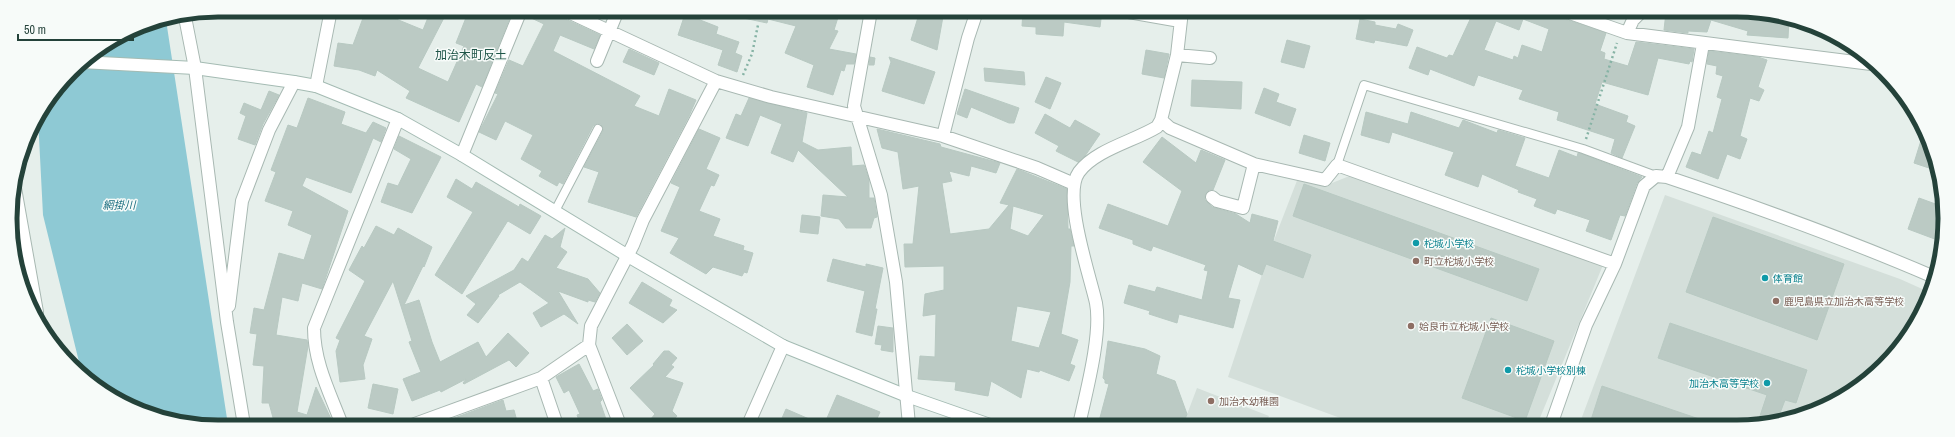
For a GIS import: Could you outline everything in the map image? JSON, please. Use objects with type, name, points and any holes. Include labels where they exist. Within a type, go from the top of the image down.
[{"type":"street","points":[[316,86],[330,17]]},
{"type":"street","points":[[462,156],[518,17]]},
{"type":"street","points":[[580,17],[716,82],[858,118],[943,136],[1036,168],[1074,184]]},
{"type":"street","points":[[597,61],[616,17]]},
{"type":"street","points":[[870,17],[854,106],[881,195],[896,282],[909,420]]},
{"type":"street","points":[[943,136],[968,38],[975,17]]},
{"type":"street","points":[[1080,420],[1097,330],[1096,303],[1082,254],[1076,218],[1074,184],[1078,174],[1094,158],[1157,127],[1161,120],[1177,55],[1181,17]]},
{"type":"street","points":[[1581,17],[1624,32],[1703,44],[1864,63]]},
{"type":"street","points":[[1624,32],[1636,17]]},
{"type":"street","points":[[185,20],[227,322],[243,420]]},
{"type":"street","points":[[1553,420],[1586,325],[1615,264],[1644,186],[1661,176],[1688,127],[1703,44]]},
{"type":"street","points":[[1177,55],[1210,58]]},
{"type":"street","points":[[92,63],[191,68],[316,86],[398,120],[462,156],[628,256],[783,346],[907,396],[976,420]]},
{"type":"street","points":[[227,322],[242,202],[269,130],[294,82]]},
{"type":"street","points":[[618,420],[589,344],[591,326],[628,256],[643,220],[716,82]]},
{"type":"street","points":[[340,420],[318,363],[314,344],[314,328],[398,120]]},
{"type":"street","points":[[1161,120],[1170,128],[1254,164],[1326,180],[1337,166],[1615,264]]},
{"type":"street","points":[[1212,197],[1217,202],[1243,208],[1254,164]]},
{"type":"street","points":[[1661,176],[1741,202],[1857,244],[1930,275]]},
{"type":"street","points":[[17,202],[35,303]]},
{"type":"street","points":[[426,420],[540,378],[589,344]]},
{"type":"street","points":[[750,420],[783,346]]},
{"type":"street","points":[[540,378],[555,420]]},
{"type":"lane","points":[[1337,166],[1364,85],[1583,149],[1661,176]]},
{"type":"lane","points":[[555,211],[598,129]]},
{"type":"path","points":[[737,88],[752,54],[758,25]]},
{"type":"path","points":[[1583,149],[1624,32]]},
{"type":"shaded area","name":"姶良市立柁城小学校","points":[[1352,175],[1603,265],[1539,420],[1346,420],[1228,377],[1269,253],[1298,178],[1327,185]]},
{"type":"shaded area","name":"鹿児島県立加治木高等学校","points":[[1665,195],[1900,279],[1925,290],[1917,308],[1904,330],[1879,361],[1848,386],[1814,405],[1789,413],[1750,420],[1581,420]]},
{"type":"shaded area","name":"加治木幼稚園","points":[[1197,388],[1269,416],[1267,420],[1185,420]]},
{"type":"water","name":"網掛川","points":[[167,24],[227,420],[205,420],[179,416],[141,405],[107,386],[80,364],[43,215],[39,128],[51,107],[76,76],[107,51],[141,32]]},
{"type":"water","points":[[1918,302],[1920,302],[1917,308],[1913,316]]},
{"type":"building","points":[[363,17],[391,17],[423,30],[428,17],[444,17],[418,68],[448,82],[464,46],[456,43],[466,17],[510,17],[482,87],[476,84],[459,122],[406,98],[410,91],[377,70],[375,76],[359,70],[334,66],[338,43],[353,45]]},
{"type":"building","points":[[529,17],[561,17],[600,35],[594,49],[560,35],[553,51],[640,96],[634,106],[659,116],[669,89],[696,100],[636,217],[588,202],[599,172],[584,167],[603,131],[601,124],[593,126],[563,184],[559,182],[557,186],[539,176],[542,171],[521,159],[533,135],[505,121],[496,140],[479,132],[498,94],[495,93],[509,60],[523,66],[544,24]]},
{"type":"building","points":[[684,17],[693,17],[718,27],[716,34],[739,42],[735,53],[742,56],[737,72],[718,65],[723,50],[678,35]]},
{"type":"building","points":[[739,17],[838,17],[834,30],[838,31],[829,49],[856,54],[854,64],[846,64],[844,71],[841,70],[833,95],[807,87],[814,65],[785,53],[796,26],[768,19],[767,23]]},
{"type":"building","points":[[918,17],[943,17],[937,50],[911,40]]},
{"type":"building","points":[[1023,17],[1101,17],[1100,27],[1064,22],[1063,36],[1036,34],[1036,27],[1022,26]]},
{"type":"building","points":[[1471,17],[1561,17],[1606,33],[1600,51],[1605,53],[1604,59],[1628,66],[1636,42],[1694,49],[1692,62],[1690,61],[1689,64],[1658,58],[1648,95],[1602,82],[1595,104],[1628,116],[1626,122],[1635,126],[1622,158],[1611,153],[1615,139],[1557,120],[1559,112],[1519,99],[1523,90],[1478,75],[1474,86],[1430,69],[1428,75],[1409,68],[1417,47],[1447,58],[1449,55],[1453,56]],"holes":[[[1523,19],[1549,29],[1542,52],[1522,45],[1518,58],[1514,56],[1513,60],[1484,50],[1496,21],[1519,30]]]},
{"type":"building","points":[[1665,17],[1750,17],[1789,24],[1788,38],[1747,35],[1748,31],[1711,20],[1707,32],[1688,31],[1688,33],[1664,30]]},
{"type":"building","points":[[1360,19],[1375,22],[1375,25],[1396,29],[1398,24],[1413,30],[1407,46],[1375,40],[1374,43],[1356,39]]},
{"type":"building","points":[[1287,40],[1310,46],[1304,68],[1281,62]]},
{"type":"building","points":[[629,49],[659,63],[654,75],[623,62]]},
{"type":"building","points":[[1146,50],[1169,54],[1164,78],[1142,74]]},
{"type":"building","points":[[1709,51],[1758,57],[1767,60],[1758,87],[1764,90],[1759,101],[1750,98],[1740,136],[1747,139],[1740,159],[1727,154],[1718,179],[1686,167],[1692,152],[1701,155],[1709,131],[1713,133],[1722,99],[1717,97],[1723,76],[1716,74],[1717,66],[1707,64]]},
{"type":"building","points":[[870,57],[875,58],[874,65],[869,65]]},
{"type":"building","points":[[889,57],[935,72],[924,104],[882,91],[891,62]]},
{"type":"building","points":[[984,68],[1024,72],[1025,85],[985,81]]},
{"type":"building","points":[[1046,77],[1061,83],[1050,109],[1035,102]]},
{"type":"building","points":[[1192,80],[1242,82],[1241,109],[1191,106]]},
{"type":"building","points":[[1264,88],[1279,94],[1276,102],[1296,109],[1290,126],[1255,113]]},
{"type":"building","points":[[965,89],[1019,108],[1014,123],[1009,123],[971,107],[967,118],[957,114]]},
{"type":"building","points":[[269,91],[279,95],[263,124],[255,145],[238,139],[246,116],[240,113],[244,103],[261,110]]},
{"type":"building","points":[[308,98],[345,112],[341,124],[366,133],[373,122],[386,128],[381,142],[373,138],[351,193],[306,177],[302,186],[348,211],[322,289],[302,283],[298,301],[282,297],[276,335],[307,340],[308,346],[297,412],[307,415],[316,387],[332,420],[274,420],[269,403],[262,403],[264,366],[253,365],[257,334],[250,333],[254,308],[264,310],[279,253],[304,260],[312,235],[288,225],[293,211],[265,201],[276,172],[271,170],[288,125],[297,128]]},
{"type":"building","points":[[749,98],[807,113],[802,142],[818,150],[851,147],[852,166],[864,165],[869,180],[869,198],[874,198],[877,217],[874,218],[871,228],[846,228],[839,219],[821,216],[823,195],[848,197],[798,150],[793,162],[771,153],[782,124],[760,115],[748,146],[726,138],[736,114],[741,116]]},
{"type":"building","points":[[1366,112],[1408,124],[1411,112],[1459,128],[1463,120],[1497,133],[1498,130],[1525,138],[1515,166],[1549,178],[1559,150],[1577,157],[1578,153],[1582,154],[1642,177],[1637,183],[1625,216],[1620,215],[1611,240],[1586,231],[1590,220],[1557,209],[1555,214],[1534,206],[1537,199],[1518,192],[1519,190],[1482,174],[1478,187],[1445,175],[1454,152],[1392,132],[1389,143],[1361,135]]},
{"type":"building","points":[[1045,114],[1070,128],[1075,120],[1100,134],[1085,156],[1078,162],[1056,151],[1059,146],[1035,133]]},
{"type":"building","points":[[699,129],[720,138],[706,169],[719,175],[714,186],[711,185],[699,211],[720,219],[713,236],[744,246],[743,250],[753,253],[747,273],[744,272],[742,276],[713,267],[706,274],[670,253],[679,238],[661,231],[680,187],[671,183]]},
{"type":"building","points":[[877,129],[940,144],[941,147],[1000,163],[996,173],[971,166],[969,176],[949,171],[952,181],[942,183],[950,234],[989,229],[1009,205],[1000,203],[1017,169],[1067,189],[1068,229],[1070,229],[1074,246],[1071,246],[1070,282],[1061,334],[1078,340],[1070,364],[1075,366],[1069,381],[1040,370],[1039,372],[1027,369],[1021,398],[991,381],[988,396],[955,390],[956,382],[918,379],[920,356],[935,357],[936,314],[923,316],[925,294],[944,290],[944,266],[905,267],[904,244],[913,244],[919,186],[903,189],[898,152],[882,148]],"holes":[[[1013,206],[1044,215],[1028,236],[1010,229]],[[1017,306],[1051,312],[1039,348],[1011,341]]]},
{"type":"building","points":[[1304,135],[1330,143],[1325,161],[1299,153]]},
{"type":"building","points":[[399,136],[441,157],[412,213],[381,202],[388,183],[398,186],[411,159],[394,149]]},
{"type":"building","points":[[1162,137],[1196,163],[1201,150],[1225,160],[1213,190],[1209,190],[1205,195],[1205,200],[1212,207],[1236,214],[1250,223],[1252,214],[1278,221],[1273,241],[1311,255],[1303,278],[1266,264],[1262,275],[1238,264],[1228,298],[1240,300],[1233,328],[1179,314],[1177,323],[1149,314],[1150,311],[1124,303],[1129,285],[1155,292],[1157,287],[1202,300],[1208,271],[1204,270],[1206,265],[1153,246],[1151,251],[1133,244],[1133,240],[1099,228],[1108,204],[1168,226],[1182,191],[1143,162]]},
{"type":"building","points":[[1922,138],[1932,169],[1914,163]]},
{"type":"building","points":[[456,179],[472,189],[476,182],[519,207],[520,204],[541,216],[530,234],[508,221],[462,294],[435,275],[473,212],[447,197]]},
{"type":"building","name":"柁城小学校","points":[[1304,184],[1539,269],[1527,301],[1293,216]]},
{"type":"building","points":[[1919,198],[1938,205],[1937,240],[1908,229]]},
{"type":"building","points":[[802,215],[820,217],[818,234],[800,232]]},
{"type":"building","name":"体育館","points":[[1713,217],[1844,264],[1817,340],[1686,292]]},
{"type":"building","points":[[376,226],[394,235],[398,228],[432,247],[424,267],[423,266],[404,305],[419,300],[440,362],[478,342],[486,357],[508,333],[529,353],[516,367],[509,360],[464,384],[463,383],[466,379],[441,392],[440,390],[412,401],[403,379],[421,372],[409,342],[412,341],[393,281],[364,336],[372,339],[363,365],[365,379],[340,382],[336,351],[340,340],[336,338],[365,281],[349,270],[362,246],[364,248]]},
{"type":"building","points":[[565,228],[560,247],[567,252],[556,268],[588,279],[600,293],[595,302],[588,300],[588,302],[558,291],[578,324],[564,314],[541,327],[533,313],[549,303],[520,282],[498,295],[499,296],[478,323],[467,315],[476,304],[466,296],[514,270],[522,258],[528,262],[545,235],[552,239]]},
{"type":"building","points":[[833,259],[866,267],[866,264],[883,268],[875,309],[877,309],[872,336],[856,332],[865,291],[827,281]]},
{"type":"building","points":[[642,282],[672,300],[669,306],[677,310],[663,323],[629,303]]},
{"type":"building","name":"柁城小学校別棟","points":[[1491,318],[1554,341],[1525,420],[1462,398]]},
{"type":"building","name":"加治木高等学校","points":[[1670,323],[1807,370],[1796,403],[1785,400],[1779,415],[1759,419],[1767,395],[1658,358]]},
{"type":"building","points":[[627,324],[643,341],[627,355],[612,338]]},
{"type":"building","points":[[878,326],[893,328],[893,352],[881,350],[882,345],[875,344]]},
{"type":"building","points":[[1108,341],[1145,349],[1160,356],[1156,374],[1175,381],[1187,414],[1185,420],[1099,420],[1109,384],[1105,383],[1103,378]]},
{"type":"building","points":[[664,351],[669,351],[677,358],[671,365],[674,367],[665,377],[683,383],[672,411],[677,416],[673,420],[650,420],[655,414],[630,388],[654,365],[653,364]]},
{"type":"building","points":[[579,364],[593,391],[598,389],[602,400],[600,402],[606,420],[579,420],[577,415],[580,414],[569,390],[564,393],[556,377]]},
{"type":"building","points":[[373,384],[398,389],[393,414],[368,408]]},
{"type":"building","name":"加治木高等学校","points":[[1602,386],[1702,420],[1591,420]]},
{"type":"building","points":[[837,395],[880,412],[876,420],[826,420]]},
{"type":"building","points":[[503,400],[506,411],[514,410],[517,420],[449,420]]},
{"type":"building","points":[[786,409],[811,420],[781,420]]},
{"type":"place","name":"柁城小学校","points":[[1416,243]]},
{"type":"place","name":"町立柁城小学校","points":[[1416,261]]},
{"type":"place","name":"体育館","points":[[1765,278]]},
{"type":"place","name":"鹿児島県立加治木高等学校","points":[[1776,301]]},
{"type":"place","name":"姶良市立柁城小学校","points":[[1411,326]]},
{"type":"place","name":"柁城小学校別棟","points":[[1508,370]]},
{"type":"place","name":"加治木高等学校","points":[[1767,383]]},
{"type":"place","name":"加治木幼稚園","points":[[1211,401]]},
{"type":"district","name":"加治木町反土","points":[[471,55]]}]
